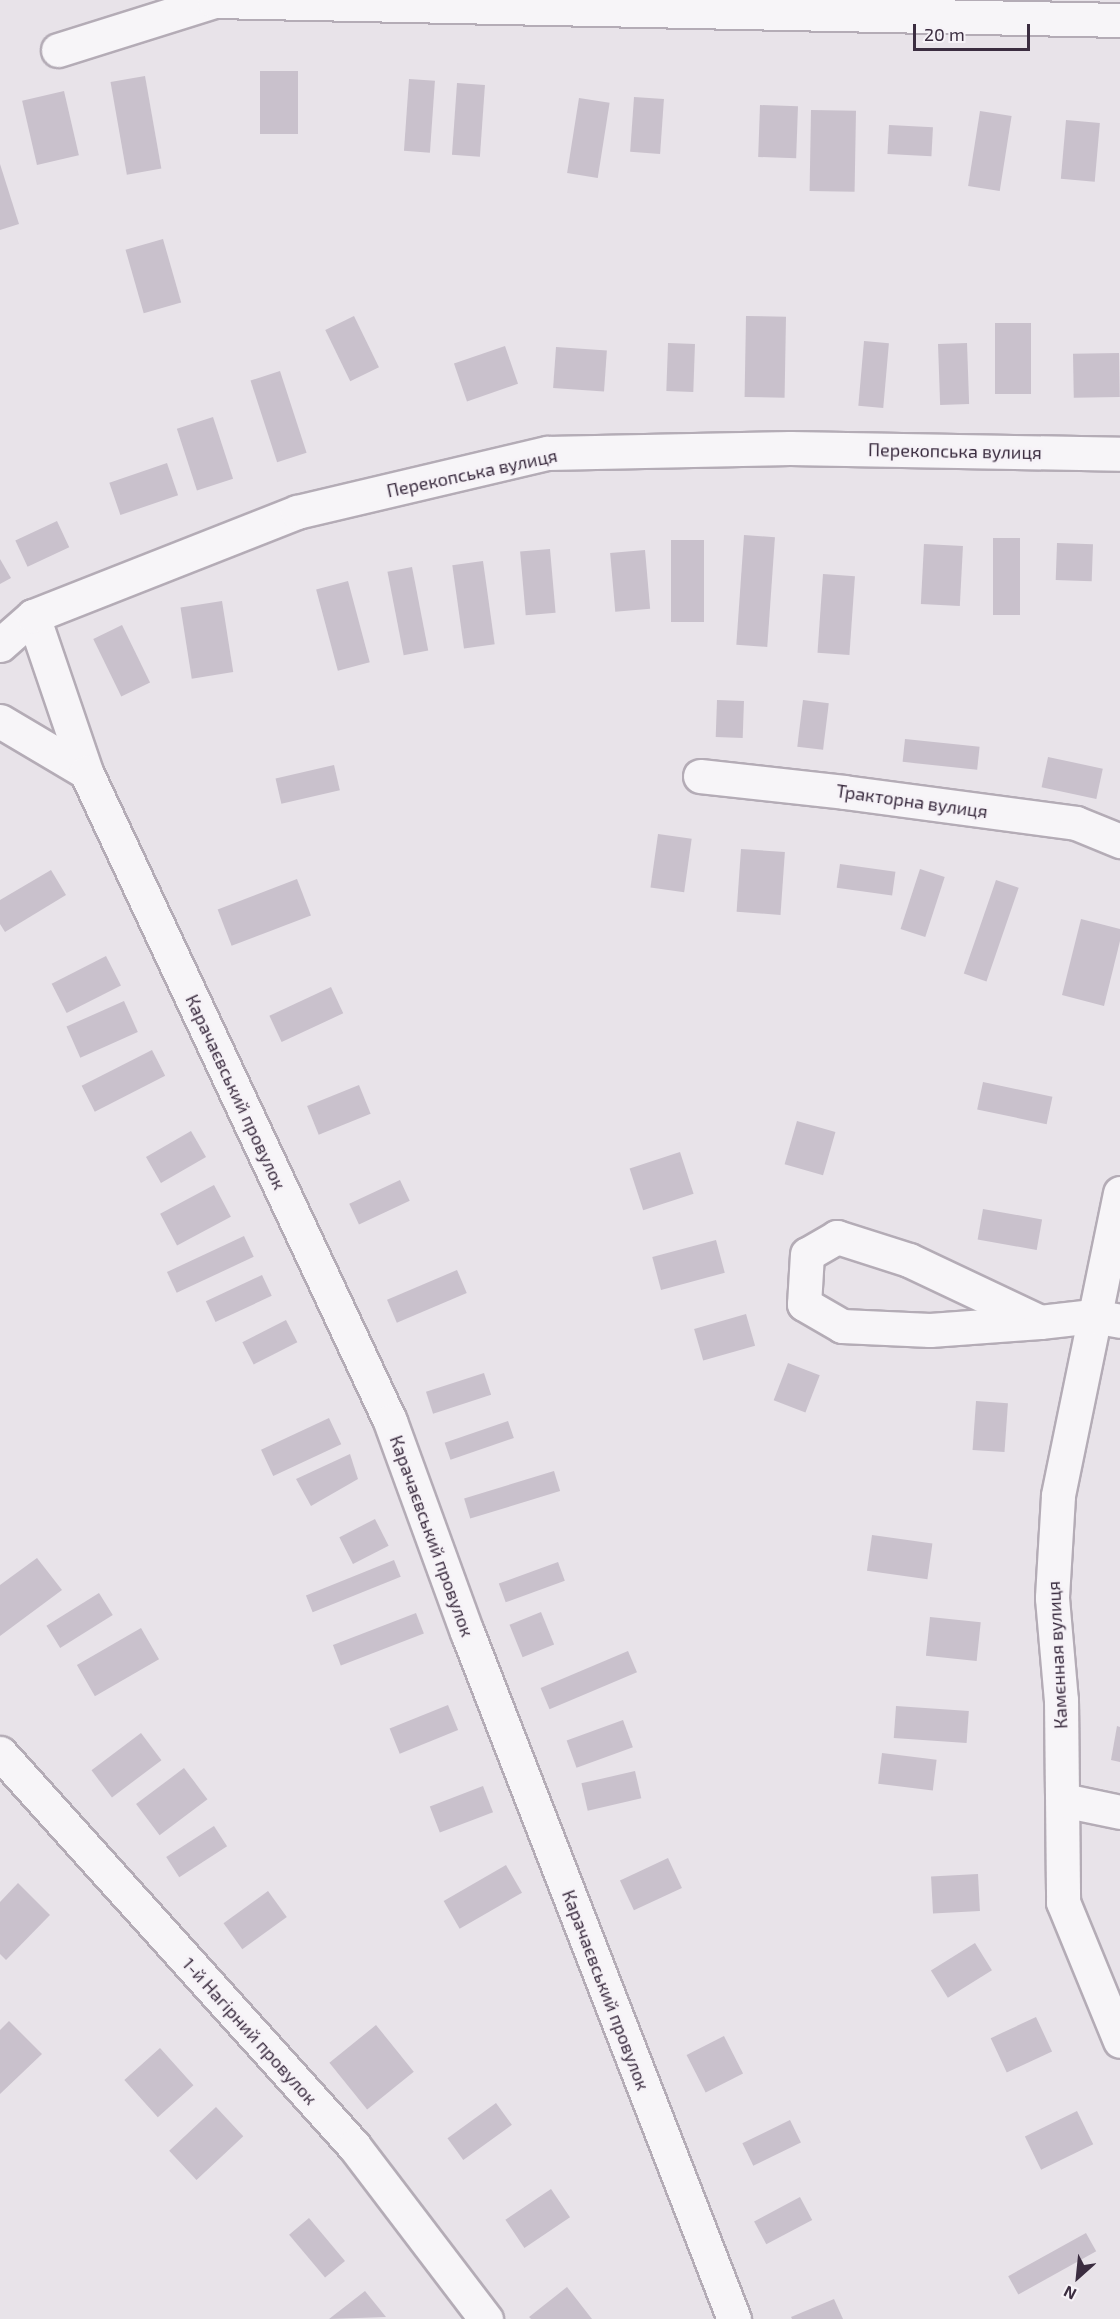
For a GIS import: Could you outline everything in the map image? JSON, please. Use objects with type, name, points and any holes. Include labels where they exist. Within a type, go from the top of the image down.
[{"type":"street","points":[[58,50],[214,1],[1120,20]]},
{"type":"street","name":"Перекопська вулиця","points":[[0,645],[33,616],[297,512],[547,453],[790,448],[1120,454]]},
{"type":"street","name":"Карачаєвський провулок","points":[[33,616],[86,772],[390,1421],[467,1632],[734,2319]]},
{"type":"street","points":[[0,721],[86,772]]},
{"type":"street","name":"Тракторна вулиця","points":[[700,776],[844,792],[1076,823],[1120,841]]},
{"type":"street","name":"Камєнная вулиця","points":[[1120,1193],[1107,1319],[1058,1496],[1052,1598],[1061,1700],[1063,1902],[1120,2041]]},
{"type":"street","points":[[1040,1322],[909,1260],[837,1237],[807,1254],[804,1304],[842,1326],[930,1330],[1107,1319]]},
{"type":"street","name":"1-й Нагірний провулок","points":[[0,1753],[354,2146],[486,2319]]},
{"type":"street","points":[[1062,1800],[1120,1812]]},
{"type":"building","points":[[260,71],[298,71],[298,134],[260,134]]},
{"type":"building","points":[[145,76],[161,169],[127,175],[111,82]]},
{"type":"building","points":[[409,79],[435,81],[430,153],[404,151]]},
{"type":"building","points":[[457,83],[485,85],[480,157],[452,155]]},
{"type":"building","points":[[64,91],[79,155],[37,165],[22,101]]},
{"type":"building","points":[[634,97],[664,99],[660,154],[630,152]]},
{"type":"building","points":[[579,98],[610,103],[598,178],[567,173]]},
{"type":"building","points":[[760,105],[798,106],[796,158],[758,157]]},
{"type":"building","points":[[811,110],[856,111],[855,192],[810,191]]},
{"type":"building","points":[[980,111],[1012,116],[1000,191],[968,186]]},
{"type":"building","points":[[1066,120],[1100,123],[1095,182],[1061,179]]},
{"type":"building","points":[[889,125],[933,127],[931,156],[887,154]]},
{"type":"building","points":[[0,164],[19,224],[0,230]]},
{"type":"building","points":[[163,239],[181,302],[144,313],[126,250]]},
{"type":"building","points":[[354,316],[379,367],[350,381],[325,330]]},
{"type":"building","points":[[746,316],[786,317],[785,398],[745,397]]},
{"type":"building","points":[[995,323],[1031,323],[1031,394],[995,394]]},
{"type":"building","points":[[864,341],[889,343],[883,408],[858,406]]},
{"type":"building","points":[[668,343],[695,344],[693,392],[666,391]]},
{"type":"building","points":[[967,343],[969,404],[940,405],[938,344]]},
{"type":"building","points":[[505,346],[518,384],[467,401],[454,364]]},
{"type":"building","points":[[556,347],[607,351],[604,391],[553,388]]},
{"type":"building","points":[[1119,353],[1120,397],[1074,398],[1073,354]]},
{"type":"building","points":[[280,371],[307,453],[277,462],[251,381]]},
{"type":"building","points":[[213,417],[233,479],[197,491],[177,429]]},
{"type":"building","points":[[167,463],[178,495],[120,515],[109,483]]},
{"type":"building","points":[[57,521],[69,547],[28,567],[15,540]]},
{"type":"building","points":[[744,535],[775,537],[767,647],[736,645]]},
{"type":"building","points":[[993,538],[1020,538],[1020,615],[993,615]]},
{"type":"building","points":[[671,540],[704,540],[704,622],[671,622]]},
{"type":"building","points":[[1057,543],[1093,544],[1092,581],[1056,580]]},
{"type":"building","points":[[924,544],[963,546],[960,606],[921,604]]},
{"type":"building","points":[[550,549],[556,613],[526,615],[520,552]]},
{"type":"building","points":[[645,550],[650,609],[615,612],[610,553]]},
{"type":"building","points":[[0,559],[11,578],[0,584]]},
{"type":"building","points":[[483,561],[495,644],[464,648],[452,565]]},
{"type":"building","points":[[412,567],[428,650],[404,655],[387,572]]},
{"type":"building","points":[[823,574],[855,576],[849,655],[817,653]]},
{"type":"building","points":[[348,581],[370,662],[338,671],[316,590]]},
{"type":"building","points":[[222,601],[233,672],[192,679],[181,608]]},
{"type":"building","points":[[122,625],[150,683],[121,697],[93,639]]},
{"type":"building","points":[[717,700],[744,701],[743,738],[716,737]]},
{"type":"building","points":[[803,700],[829,703],[823,750],[797,747]]},
{"type":"building","points":[[905,739],[980,747],[977,770],[903,762]]},
{"type":"building","points":[[1048,757],[1103,769],[1096,799],[1042,787]]},
{"type":"building","points":[[334,765],[340,790],[281,804],[276,778]]},
{"type":"building","points":[[658,834],[692,839],[684,892],[650,887]]},
{"type":"building","points":[[741,849],[785,852],[780,915],[737,912]]},
{"type":"building","points":[[840,864],[895,872],[892,896],[837,888]]},
{"type":"building","points":[[920,869],[945,877],[925,937],[901,929]]},
{"type":"building","points":[[51,870],[66,895],[5,932],[0,924],[0,900]]},
{"type":"building","points":[[297,879],[311,915],[232,946],[218,909]]},
{"type":"building","points":[[996,880],[1019,888],[986,981],[964,974]]},
{"type":"building","points":[[1081,919],[1120,929],[1120,941],[1104,1006],[1062,995]]},
{"type":"building","points":[[106,956],[121,985],[67,1013],[52,984]]},
{"type":"building","points":[[331,987],[343,1013],[282,1042],[269,1016]]},
{"type":"building","points":[[124,1001],[138,1032],[80,1058],[66,1027]]},
{"type":"building","points":[[152,1050],[165,1076],[95,1112],[82,1086]]},
{"type":"building","points":[[983,1082],[1052,1097],[1047,1124],[977,1109]]},
{"type":"building","points":[[359,1085],[371,1114],[319,1135],[307,1106]]},
{"type":"building","points":[[797,1121],[835,1132],[823,1175],[785,1164]]},
{"type":"building","points":[[191,1131],[206,1157],[161,1183],[146,1157]]},
{"type":"building","points":[[680,1152],[694,1194],[643,1210],[630,1168]]},
{"type":"building","points":[[400,1180],[410,1201],[359,1225],[349,1204]]},
{"type":"building","points":[[214,1185],[231,1217],[177,1245],[160,1214]]},
{"type":"building","points":[[983,1209],[1042,1219],[1037,1250],[978,1240]]},
{"type":"building","points":[[244,1236],[254,1257],[177,1293],[167,1272]]},
{"type":"building","points":[[716,1240],[725,1273],[661,1290],[652,1257]]},
{"type":"building","points":[[457,1270],[467,1293],[397,1323],[387,1300]]},
{"type":"building","points":[[262,1275],[272,1296],[216,1322],[206,1301]]},
{"type":"building","points":[[746,1314],[755,1346],[703,1361],[694,1329]]},
{"type":"building","points":[[286,1320],[297,1342],[254,1365],[242,1342]]},
{"type":"building","points":[[788,1363],[820,1375],[805,1413],[774,1400]]},
{"type":"building","points":[[484,1373],[491,1395],[433,1414],[426,1392]]},
{"type":"building","points":[[976,1401],[1008,1403],[1005,1452],[973,1450]]},
{"type":"building","points":[[329,1418],[341,1444],[273,1476],[261,1450]]},
{"type":"building","points":[[508,1421],[514,1438],[451,1460],[445,1443]]},
{"type":"building","points":[[350,1454],[358,1479],[311,1506],[296,1479]]},
{"type":"building","points":[[554,1471],[560,1491],[470,1519],[464,1498]]},
{"type":"building","points":[[375,1519],[389,1546],[353,1564],[339,1537]]},
{"type":"building","points":[[872,1535],[932,1543],[927,1579],[867,1571]]},
{"type":"building","points":[[37,1558],[62,1590],[0,1636],[0,1585]]},
{"type":"building","points":[[394,1560],[401,1577],[313,1612],[306,1596]]},
{"type":"building","points":[[558,1562],[565,1581],[506,1602],[499,1584]]},
{"type":"building","points":[[99,1593],[113,1615],[60,1648],[46,1626]]},
{"type":"building","points":[[541,1612],[554,1644],[523,1657],[509,1625]]},
{"type":"building","points":[[416,1613],[424,1634],[341,1665],[333,1645]]},
{"type":"building","points":[[930,1617],[981,1622],[977,1661],[926,1656]]},
{"type":"building","points":[[141,1628],[159,1659],[95,1696],[77,1665]]},
{"type":"building","points":[[628,1651],[637,1672],[550,1709],[541,1688]]},
{"type":"building","points":[[448,1705],[458,1730],[400,1754],[390,1729]]},
{"type":"building","points":[[896,1706],[969,1711],[967,1743],[894,1738]]},
{"type":"building","points":[[623,1720],[633,1747],[577,1768],[567,1741]]},
{"type":"building","points":[[1117,1726],[1120,1727],[1120,1762],[1111,1760]]},
{"type":"building","points":[[141,1733],[161,1760],[112,1797],[91,1770]]},
{"type":"building","points":[[882,1753],[937,1760],[933,1790],[878,1784]]},
{"type":"building","points":[[184,1768],[207,1799],[160,1835],[136,1804]]},
{"type":"building","points":[[635,1771],[641,1798],[588,1811],[581,1783]]},
{"type":"building","points":[[483,1786],[493,1812],[440,1833],[430,1806]]},
{"type":"building","points":[[214,1826],[227,1846],[179,1877],[166,1857]]},
{"type":"building","points":[[668,1858],[682,1888],[634,1910],[620,1880]]},
{"type":"building","points":[[506,1865],[522,1893],[460,1929],[444,1901]]},
{"type":"building","points":[[978,1874],[980,1911],[933,1913],[931,1876]]},
{"type":"building","points":[[18,1883],[50,1915],[6,1960],[0,1954],[0,1902]]},
{"type":"building","points":[[268,1891],[287,1917],[242,1949],[224,1923]]},
{"type":"building","points":[[975,1943],[992,1970],[948,1998],[931,1971]]},
{"type":"building","points":[[1036,2017],[1052,2051],[1007,2073],[991,2038]]},
{"type":"building","points":[[9,2021],[42,2054],[0,2094],[0,2030]]},
{"type":"building","points":[[376,2025],[414,2072],[367,2109],[329,2063]]},
{"type":"building","points":[[724,2036],[743,2073],[706,2092],[687,2055]]},
{"type":"building","points":[[160,2048],[193,2085],[158,2117],[124,2080]]},
{"type":"building","points":[[496,2103],[512,2125],[463,2160],[447,2138]]},
{"type":"building","points":[[216,2107],[243,2136],[196,2180],[169,2151]]},
{"type":"building","points":[[1077,2111],[1093,2144],[1041,2170],[1025,2136]]},
{"type":"building","points":[[790,2120],[801,2142],[753,2166],[742,2143]]},
{"type":"building","points":[[551,2189],[570,2217],[524,2248],[505,2220]]},
{"type":"building","points":[[800,2197],[812,2220],[766,2244],[754,2221]]},
{"type":"building","points":[[309,2218],[345,2261],[325,2278],[289,2235]]},
{"type":"building","points":[[1086,2233],[1096,2251],[1018,2295],[1008,2276]]},
{"type":"building","points":[[567,2287],[592,2319],[531,2319],[529,2317]]},
{"type":"building","points":[[365,2291],[386,2317],[329,2319]]},
{"type":"building","points":[[834,2299],[843,2319],[792,2319],[791,2317]]}]
